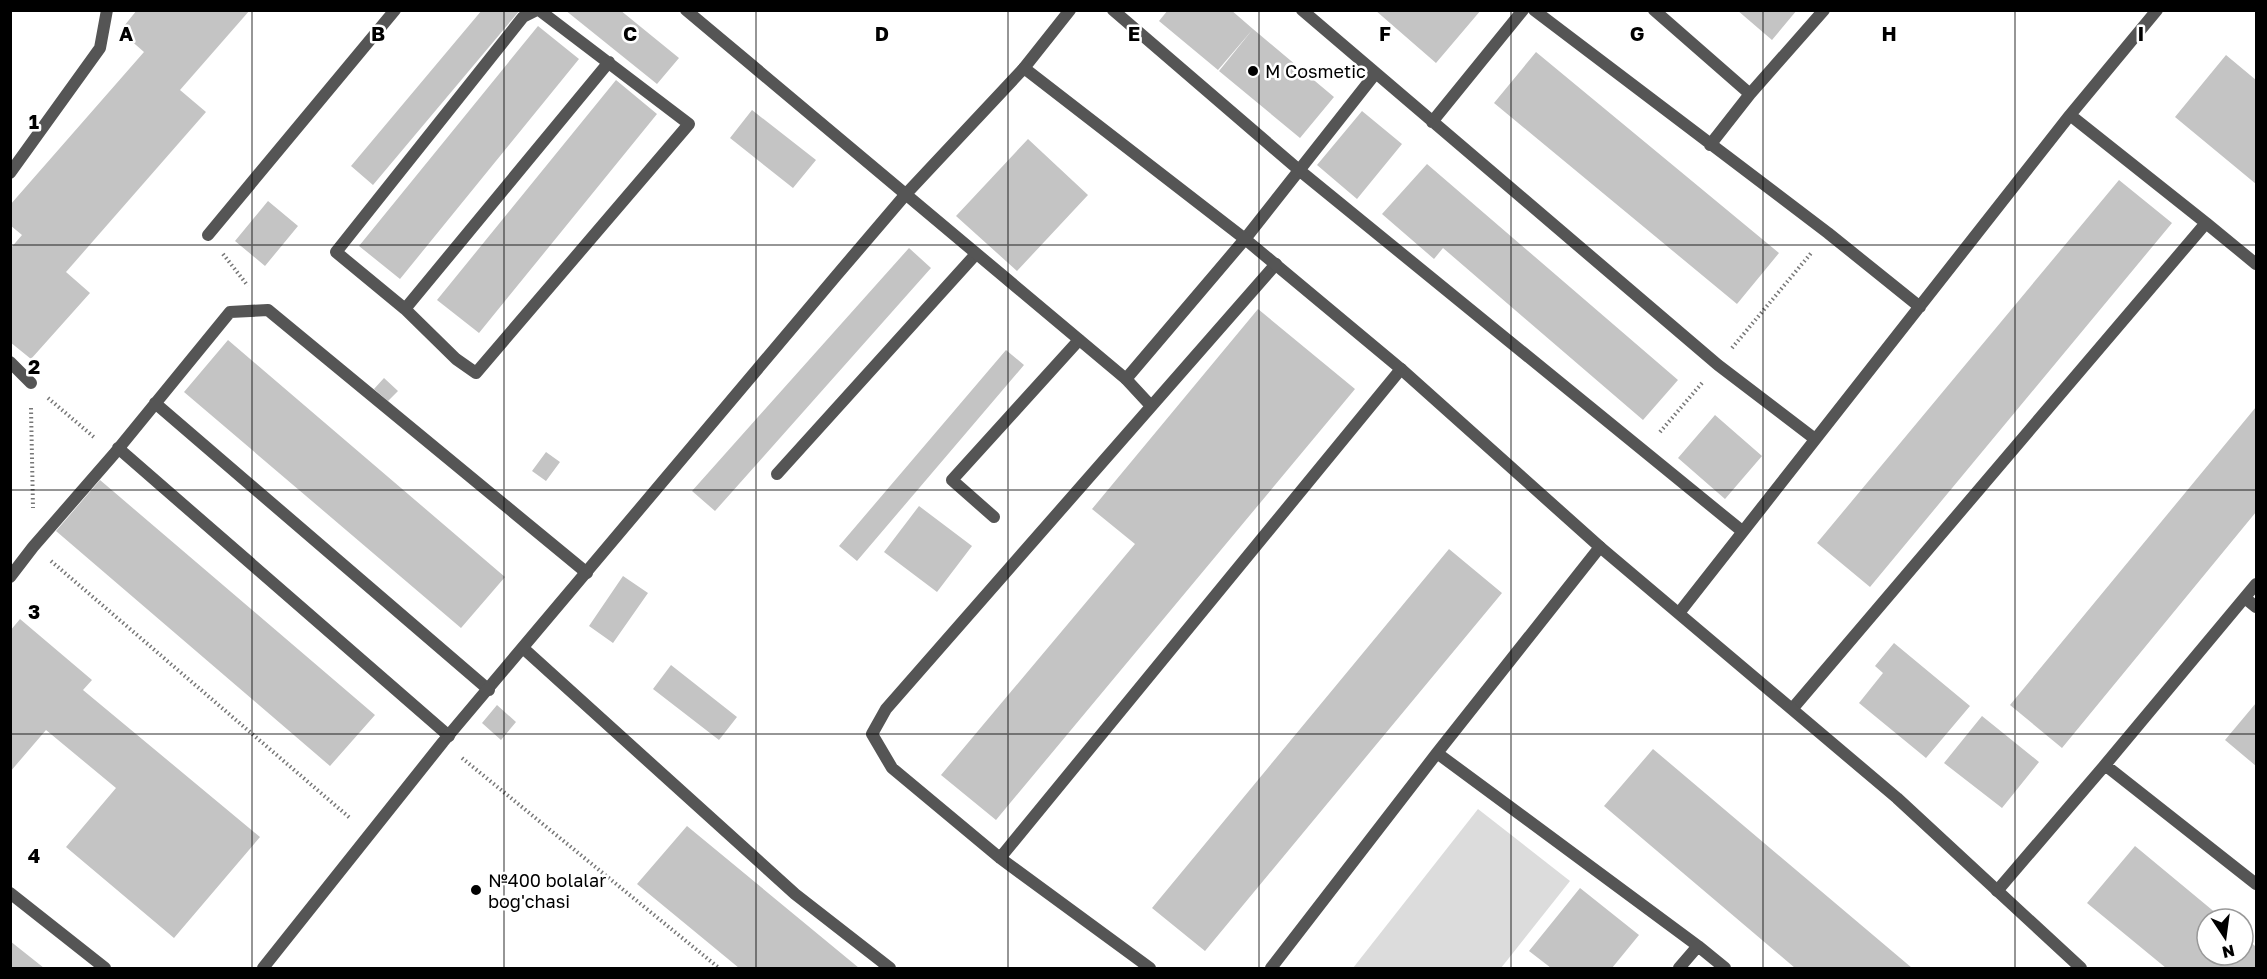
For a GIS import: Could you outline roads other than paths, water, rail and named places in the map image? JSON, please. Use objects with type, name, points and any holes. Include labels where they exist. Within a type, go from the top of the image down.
[{"type":"street","points":[[10,173],[100,48],[107,10]]},
{"type":"street","points":[[208,235],[395,10]]},
{"type":"street","points":[[538,10],[689,124],[476,373],[456,359],[405,309],[336,252],[524,17],[538,10]]},
{"type":"street","points":[[686,10],[1126,380],[1151,406]]},
{"type":"street","points":[[263,969],[446,739],[906,194],[1024,68],[1070,10]]},
{"type":"street","points":[[1113,10],[1299,170],[1742,531]]},
{"type":"street","points":[[1302,10],[1718,365],[1815,439]]},
{"type":"street","points":[[1432,122],[1523,10]]},
{"type":"street","points":[[1534,10],[1828,233],[1920,307]]},
{"type":"street","points":[[1654,10],[1750,94]]},
{"type":"street","points":[[1710,145],[1750,94],[1824,10]]},
{"type":"street","points":[[1679,612],[2070,115],[2157,10]]},
{"type":"street","points":[[405,309],[609,62]]},
{"type":"street","points":[[1024,68],[1245,238],[1401,369],[1600,547],[1897,798],[2081,969]]},
{"type":"street","points":[[1126,380],[1245,238],[1376,74]]},
{"type":"street","points":[[2070,115],[2256,264]]},
{"type":"street","points":[[1793,708],[2206,223]]},
{"type":"street","points":[[777,474],[976,254]]},
{"type":"street","points":[[1150,969],[1000,858],[892,768],[872,734],[886,709],[1276,264]]},
{"type":"street","points":[[10,577],[230,312],[268,310],[587,573]]},
{"type":"street","points":[[994,517],[952,480],[1079,340]]},
{"type":"street","points":[[10,362],[31,383]]},
{"type":"street","points":[[1000,858],[1401,369]]},
{"type":"street","points":[[155,403],[489,690]]},
{"type":"street","points":[[116,452],[446,739]]},
{"type":"street","points":[[1271,969],[1437,753],[1600,547]]},
{"type":"street","points":[[1996,891],[2256,584]]},
{"type":"street","points":[[2245,598],[2256,607]]},
{"type":"street","points":[[523,648],[795,894],[890,969]]},
{"type":"street","points":[[1437,753],[1698,946],[1725,969]]},
{"type":"street","points":[[2105,765],[2256,884]]},
{"type":"street","points":[[10,893],[105,969]]},
{"type":"street","points":[[1679,969],[1698,946]]},
{"type":"place","name":"M Cosmetic","points":[[1253,71]]},
{"type":"place","name":"№400 bolalar bog'chasi","points":[[476,890]]}]
